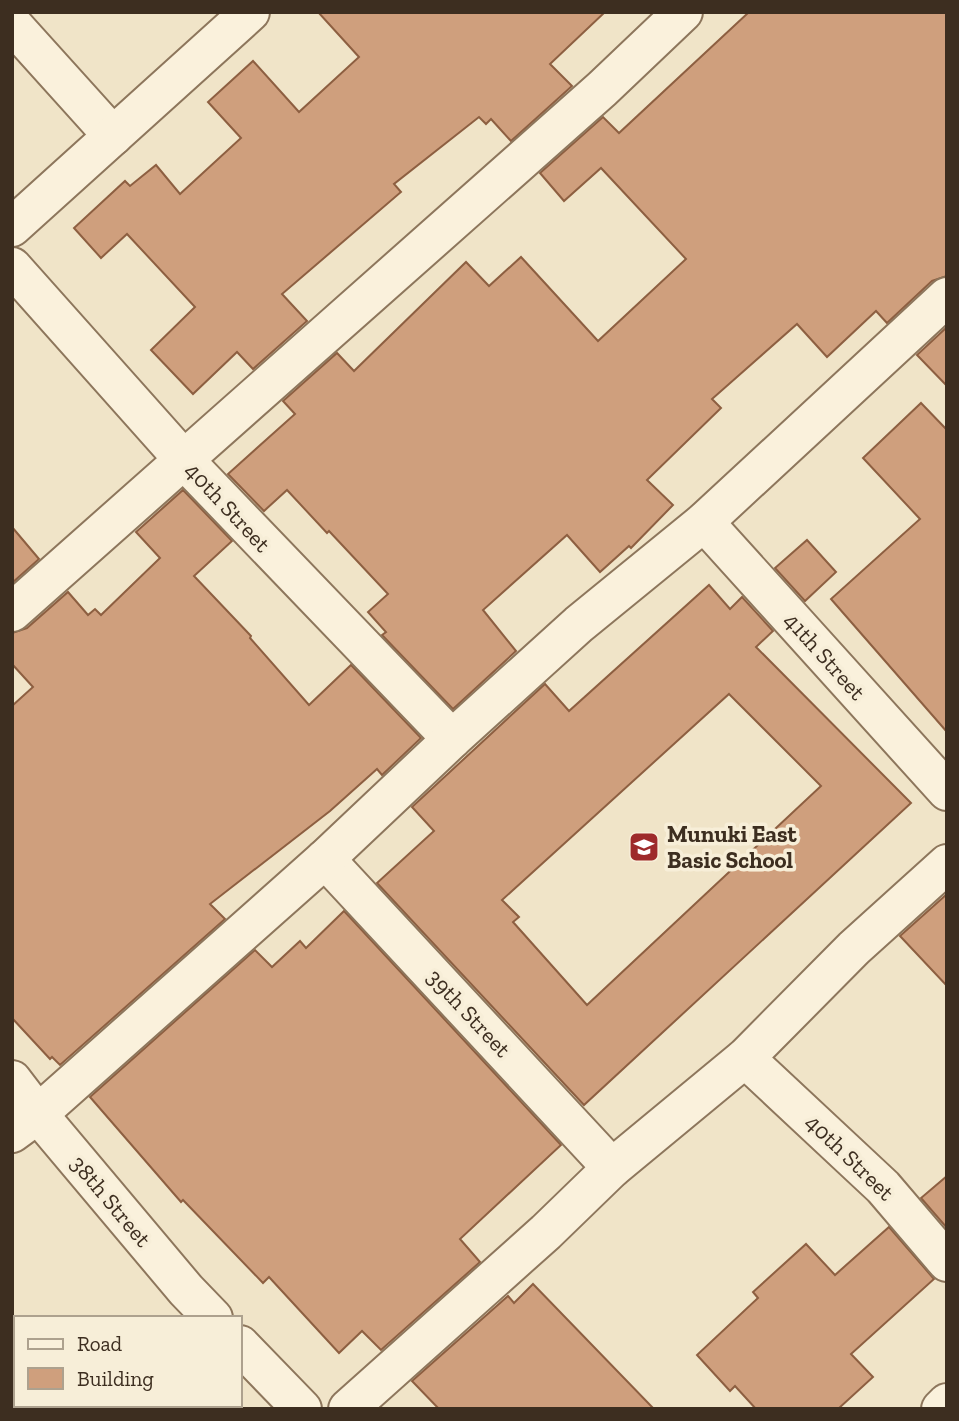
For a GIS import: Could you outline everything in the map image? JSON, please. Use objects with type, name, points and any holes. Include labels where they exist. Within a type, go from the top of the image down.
[{"type":"street","points":[[12,227],[250,12]]},
{"type":"street","points":[[12,612],[603,89],[683,12]]},
{"type":"street","points":[[12,24],[113,136]]},
{"type":"street","name":"40th Street","points":[[12,267],[184,460],[452,739]]},
{"type":"street","points":[[25,1123],[326,859],[452,739],[579,624],[704,522],[947,297]]},
{"type":"street","name":"41th Street","points":[[704,522],[947,791]]},
{"type":"street","name":"39th Street","points":[[326,859],[612,1168]]},
{"type":"street","points":[[348,1409],[546,1232],[612,1168],[745,1058],[854,948],[947,864]]},
{"type":"street","name":"40th Street","points":[[745,1058],[883,1187],[947,1262]]},
{"type":"street","name":"38th Street","points":[[12,1080],[25,1123],[211,1316]]},
{"type":"street","points":[[242,1347],[302,1409]]},
{"type":"street","points":[[941,1409],[947,1403]]},
{"type":"building","points":[[318,12],[605,12],[550,64],[572,86],[511,141],[491,119],[486,124],[479,117],[394,184],[401,192],[282,294],[307,321],[253,369],[237,352],[193,394],[151,350],[195,307],[127,234],[101,258],[74,228],[125,181],[130,186],[156,165],[180,194],[241,138],[208,102],[253,61],[299,112],[359,57]]},
{"type":"building","points":[[749,12],[947,12],[947,276],[932,281],[887,323],[876,311],[827,357],[797,324],[712,399],[721,408],[647,480],[673,505],[631,548],[629,546],[600,572],[567,535],[483,610],[516,651],[453,709],[382,635],[386,632],[368,612],[388,594],[329,531],[327,533],[287,490],[264,511],[228,474],[295,414],[283,401],[337,353],[354,371],[466,262],[489,286],[521,257],[598,341],[686,259],[601,168],[564,201],[540,173],[603,117],[619,133]]},
{"type":"building","points":[[947,327],[947,386],[917,355]]},
{"type":"building","points":[[921,403],[947,430],[947,732],[831,599],[920,519],[863,458]]},
{"type":"building","points":[[183,490],[232,541],[194,576],[251,636],[309,705],[351,665],[421,738],[382,775],[377,769],[330,811],[210,904],[225,919],[60,1065],[52,1057],[50,1059],[12,1018],[12,706],[33,687],[12,664],[12,633],[27,628],[68,592],[88,615],[95,609],[101,615],[160,558],[136,532]]},
{"type":"building","points":[[12,527],[39,559],[12,583]]},
{"type":"building","points":[[807,540],[836,572],[805,601],[775,568]]},
{"type":"building","points":[[709,585],[730,609],[742,597],[773,631],[756,647],[911,803],[584,1105],[377,883],[434,831],[412,807],[545,684],[569,711]],"holes":[[[729,694],[821,786],[587,1005],[513,922],[519,917],[502,900]]]},
{"type":"building","points":[[947,894],[947,986],[900,936]]},
{"type":"building","points":[[344,911],[561,1145],[460,1239],[480,1262],[381,1350],[362,1331],[339,1353],[269,1277],[263,1283],[183,1200],[181,1202],[90,1097],[255,950],[272,967],[300,941],[306,948]]},
{"type":"building","points":[[947,1176],[947,1228],[921,1198]]},
{"type":"building","points":[[889,1227],[934,1279],[851,1354],[873,1377],[838,1409],[756,1409],[735,1386],[730,1391],[697,1355],[758,1298],[753,1292],[806,1244],[835,1275]]},
{"type":"building","points":[[533,1284],[654,1409],[439,1409],[412,1381],[508,1296],[514,1303]]},
{"type":"place","name":"Munuki East Basic School","points":[[644,847]]}]
